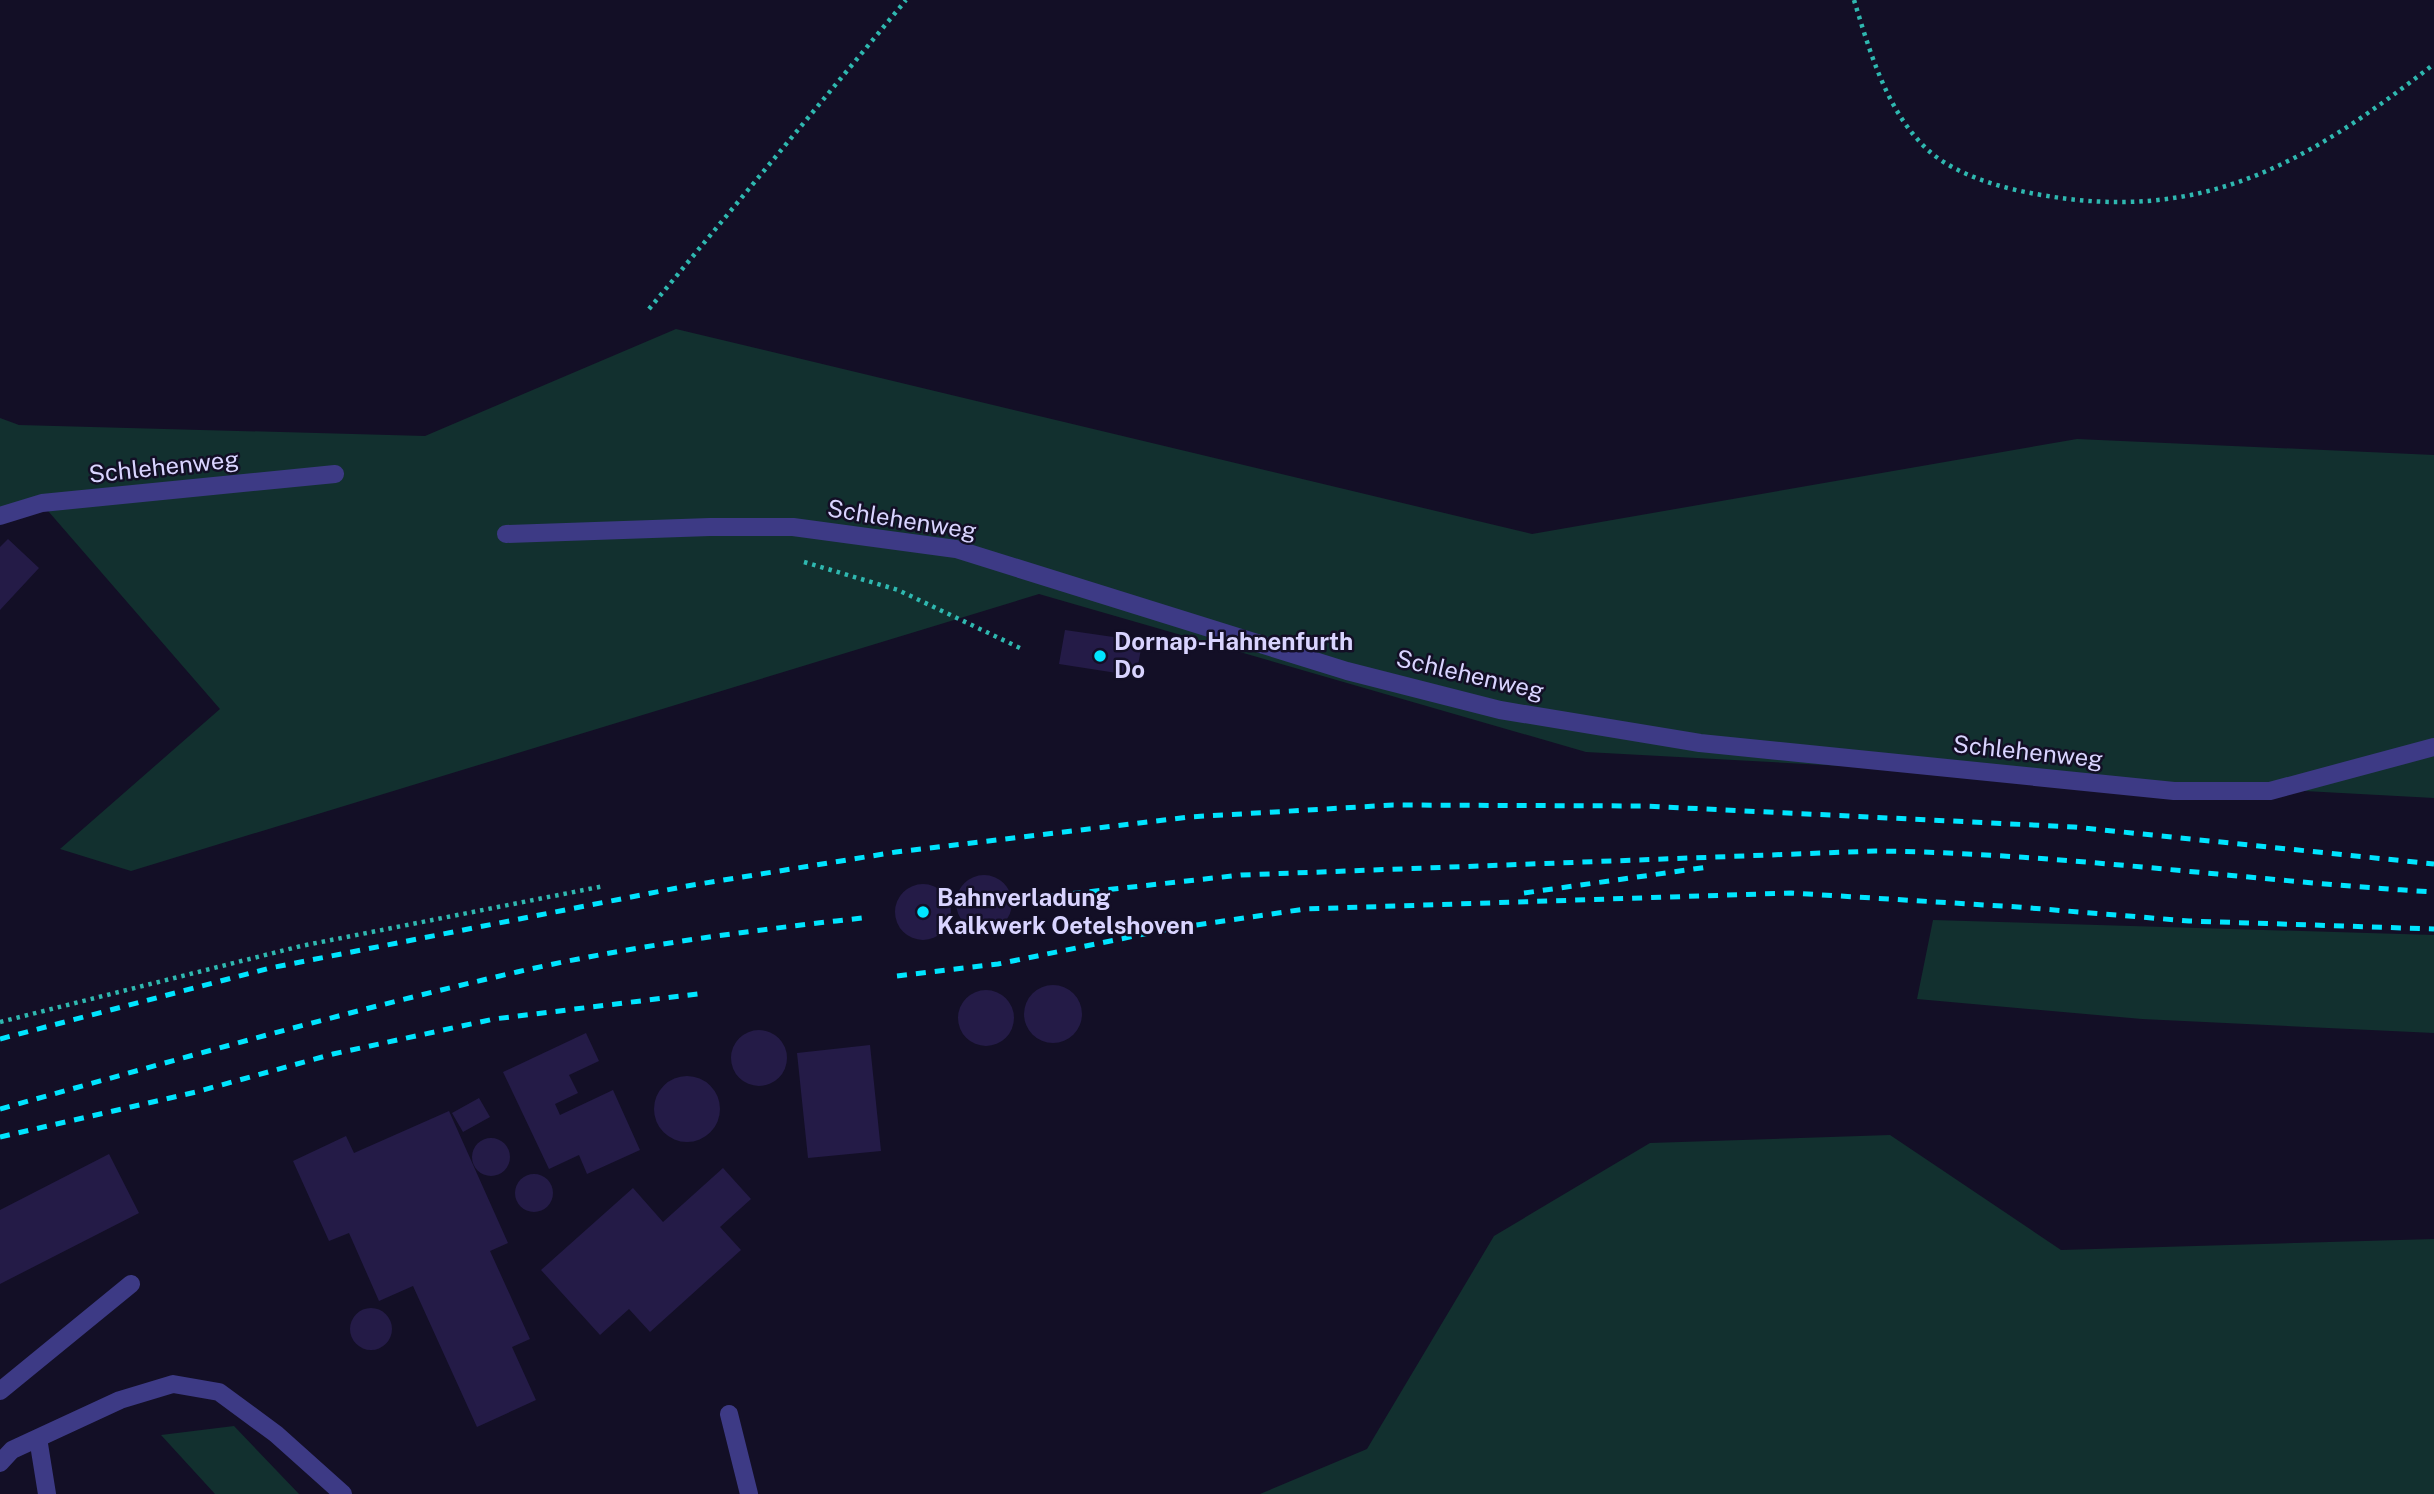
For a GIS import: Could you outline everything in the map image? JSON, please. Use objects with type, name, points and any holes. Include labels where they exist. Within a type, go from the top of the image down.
[{"type":"lane","name":"Schlehenweg","points":[[0,516],[42,503],[335,474]]},
{"type":"lane","name":"Schlehenweg","points":[[506,534],[793,527],[956,549],[1347,671],[1500,710],[1700,743],[2174,791],[2270,791],[2434,747]]},
{"type":"lane","points":[[0,1391],[131,1284]]},
{"type":"lane","points":[[0,1463],[12,1450],[120,1400],[173,1384],[219,1392],[276,1434],[342,1494]]},
{"type":"lane","points":[[729,1414],[749,1494]]},
{"type":"lane","points":[[38,1438],[47,1494]]},
{"type":"path","points":[[649,309],[906,0]]},
{"type":"path","points":[[1854,0],[1875,65],[1902,116],[1929,151],[1956,168],[2009,189],[2073,201],[2130,202],[2185,197],[2250,180],[2315,148],[2379,107],[2434,64]]},
{"type":"path","points":[[794,558],[898,590],[1020,648]]},
{"type":"path","points":[[0,1022],[301,946],[604,886]]},
{"type":"green space","points":[[676,329],[1532,534],[2077,439],[2434,455],[2434,798],[1586,752],[1039,594],[131,871],[60,849],[220,709],[42,504],[0,517],[0,418],[19,425],[425,436]]},
{"type":"green space","points":[[1933,920],[2434,935],[2434,1033],[2142,1019],[1917,999]]},
{"type":"green space","points":[[1890,1135],[2061,1250],[2434,1239],[2434,1494],[1260,1494],[1367,1449],[1494,1236],[1650,1143]]},
{"type":"green space","points":[[234,1426],[299,1494],[215,1494],[161,1435]]},
{"type":"building","points":[[8,539],[39,568],[0,610],[0,547]]},
{"type":"building","name":"Dornap-Hahnenfurth Do","points":[[1065,630],[1134,640],[1134,647],[1141,649],[1136,676],[1059,664]]},
{"type":"building","points":[[984,875],[995,877],[1004,883],[1010,892],[1010,914],[1004,923],[995,929],[984,931],[973,929],[964,923],[958,914],[956,903],[958,892],[964,883],[973,877]]},
{"type":"building","name":"Bahnverladung Kalkwerk Oetelshoven","points":[[923,884],[934,886],[943,892],[949,901],[949,923],[943,932],[934,938],[923,940],[912,938],[903,932],[897,923],[895,912],[897,901],[903,892],[912,886]]},
{"type":"building","points":[[1053,985],[1069,990],[1077,998],[1082,1014],[1077,1030],[1069,1038],[1053,1043],[1037,1038],[1029,1030],[1024,1014],[1029,998],[1037,990]]},
{"type":"building","points":[[986,990],[997,992],[1006,998],[1012,1007],[1012,1029],[1006,1038],[997,1044],[986,1046],[975,1044],[966,1038],[960,1029],[958,1018],[960,1007],[966,998],[975,992]]},
{"type":"building","points":[[759,1030],[770,1032],[779,1038],[785,1047],[785,1069],[779,1078],[770,1084],[759,1086],[748,1084],[739,1078],[733,1069],[731,1058],[733,1047],[739,1038],[748,1032]]},
{"type":"building","points":[[586,1033],[599,1061],[569,1075],[578,1093],[555,1104],[560,1115],[613,1090],[640,1150],[587,1174],[579,1155],[549,1169],[503,1072]]},
{"type":"building","points":[[870,1045],[881,1151],[808,1158],[797,1053]]},
{"type":"building","points":[[687,1076],[700,1079],[710,1086],[717,1096],[720,1109],[717,1122],[710,1132],[700,1139],[687,1142],[674,1139],[664,1132],[657,1122],[654,1109],[657,1096],[664,1086],[674,1079]]},
{"type":"building","points":[[479,1098],[490,1117],[463,1132],[452,1113]]},
{"type":"building","points":[[449,1111],[508,1243],[490,1251],[530,1339],[512,1347],[536,1400],[477,1427],[413,1286],[379,1301],[349,1233],[329,1241],[293,1161],[346,1136],[354,1153]]},
{"type":"building","points":[[491,1138],[504,1144],[510,1157],[504,1170],[491,1176],[478,1170],[472,1157],[478,1144]]},
{"type":"building","points":[[109,1154],[139,1213],[0,1284],[0,1210]]},
{"type":"building","points":[[723,1168],[751,1199],[720,1227],[741,1250],[650,1332],[629,1309],[600,1335],[541,1270],[633,1188],[663,1222]]},
{"type":"building","points":[[534,1174],[547,1180],[553,1193],[547,1206],[534,1212],[521,1206],[515,1193],[521,1180]]},
{"type":"building","points":[[371,1308],[386,1314],[392,1329],[386,1344],[371,1350],[356,1344],[350,1329],[356,1314]]},
{"type":"railway","points":[[0,1039],[270,968],[687,886],[896,852],[1189,817],[1393,805],[1644,806],[2074,827],[2434,864]]},
{"type":"railway","points":[[1014,900],[1241,875],[1875,851],[2085,862],[2434,892]]},
{"type":"railway","points":[[1524,893],[1708,867]]},
{"type":"railway","points":[[897,976],[998,964],[1169,929],[1305,909],[1791,893],[2189,921],[2434,929]]},
{"type":"railway","points":[[0,1109],[322,1020],[517,972],[688,940],[862,918]]},
{"type":"railway","points":[[0,1137],[196,1092],[333,1054],[494,1019],[705,993]]},
{"type":"place","name":"Dornap-Hahnenfurth Do","points":[[1100,656]]},
{"type":"place","name":"Bahnverladung Kalkwerk Oetelshoven","points":[[923,912]]}]
